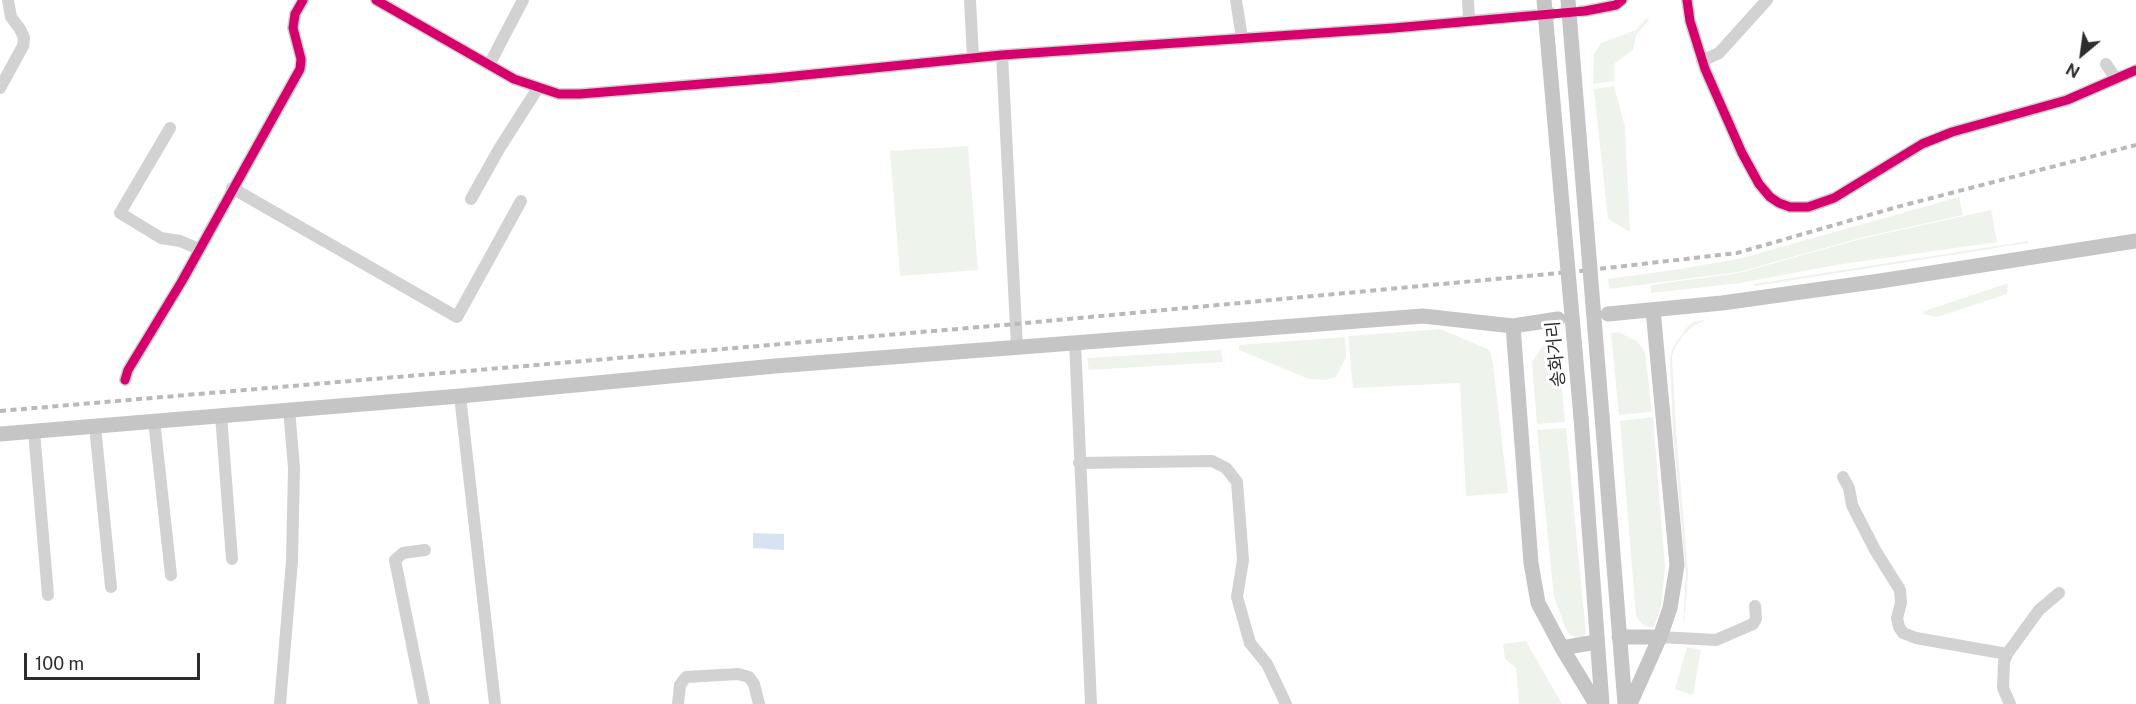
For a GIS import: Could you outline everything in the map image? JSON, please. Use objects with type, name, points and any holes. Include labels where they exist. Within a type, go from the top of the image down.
[{"type":"main road","name":"송화거리","points":[[1544,0],[1581,418],[1602,704]]},
{"type":"main road","points":[[1568,0],[1625,704]]},
{"type":"main road","points":[[1608,314],[1880,281],[2136,241]]},
{"type":"main road","points":[[1630,704],[1660,637],[1670,608],[1677,566],[1653,310]]},
{"type":"main road","points":[[0,434],[460,396],[775,366],[1423,316],[1513,326],[1558,319]]},
{"type":"main road","points":[[1513,326],[1531,563],[1538,603],[1596,704]]},
{"type":"main road","points":[[1619,637],[1660,637]]},
{"type":"main road","points":[[1562,648],[1596,642]]},
{"type":"street","points":[[0,88],[23,46],[24,38],[11,17],[8,0]]},
{"type":"street","points":[[125,380],[128,370],[300,69],[301,59],[293,28],[295,15],[303,0]]},
{"type":"street","points":[[376,0],[514,79],[559,94],[775,78],[1002,55],[1394,28],[1525,16]]},
{"type":"street","points":[[489,65],[523,0]]},
{"type":"street","points":[[970,0],[973,58]]},
{"type":"street","points":[[1236,0],[1242,38]]},
{"type":"street","points":[[1468,0],[1469,20]]},
{"type":"street","points":[[1585,11],[1616,5],[1622,0]]},
{"type":"street","points":[[1687,0],[1690,21],[1702,61],[1742,153],[1759,184],[1779,203],[1790,207],[1808,207],[1834,198],[1923,144],[1952,132],[1999,117],[2067,100],[2136,70]]},
{"type":"street","points":[[1702,61],[1719,53],[1767,0]]},
{"type":"street","points":[[1002,55],[1017,347]]},
{"type":"street","points":[[2106,64],[2116,79]]},
{"type":"street","points":[[471,199],[538,87]]},
{"type":"street","points":[[170,128],[120,213],[161,238],[180,241],[199,249]]},
{"type":"street","points":[[232,188],[457,317],[521,201]]},
{"type":"street","points":[[1075,342],[1091,704]]},
{"type":"street","points":[[460,396],[495,704]]},
{"type":"street","points":[[280,704],[292,561],[294,468],[289,409]]},
{"type":"street","points":[[221,415],[232,559]]},
{"type":"street","points":[[154,420],[171,575]]},
{"type":"street","points":[[94,426],[111,587]]},
{"type":"street","points":[[34,431],[48,595]]},
{"type":"street","points":[[1079,463],[1212,461],[1226,468],[1237,482],[1241,526],[1243,560],[1237,597],[1250,643],[1267,664],[1286,704]]},
{"type":"street","points":[[1843,477],[1849,488],[1852,505],[1875,550],[1900,590],[1901,603],[1898,618],[1899,627],[1903,633],[1916,638],[2007,654]]},
{"type":"street","points":[[423,704],[395,560],[398,556],[425,549]]},
{"type":"street","points":[[2010,704],[2003,688],[2004,662],[2007,654],[2039,610],[2059,593]]},
{"type":"street","points":[[1660,637],[1716,640],[1753,624],[1756,619],[1755,606]]},
{"type":"street","points":[[678,704],[680,685],[686,676],[738,674],[748,677],[754,684],[759,704]]},
{"type":"shaded area","points":[[1647,18],[1649,20],[1636,35],[1633,50],[1614,64],[1614,81],[1593,84],[1594,54],[1601,43],[1636,30]]},
{"type":"shaded area","points":[[1614,86],[1625,127],[1630,232],[1608,219],[1594,89]]},
{"type":"shaded area","points":[[968,146],[978,270],[900,276],[890,151]]},
{"type":"shaded area","points":[[1959,197],[1963,215],[1860,238],[1739,272],[1609,289],[1608,279],[1742,258]]},
{"type":"shaded area","points":[[1991,210],[1997,242],[1836,265],[1740,283],[1651,293],[1651,285],[1739,273],[1860,239]]},
{"type":"shaded area","points":[[2028,241],[2028,243],[1755,286],[1754,284]]},
{"type":"shaded area","points":[[2008,283],[2007,294],[1937,317],[1923,314],[1924,311]]},
{"type":"shaded area","points":[[1706,320],[1684,334],[1672,357],[1688,573],[1683,624],[1686,574],[1673,431],[1670,358],[1673,347],[1687,327],[1694,322]]},
{"type":"shaded area","points":[[1440,329],[1490,350],[1508,493],[1466,496],[1460,383],[1353,388],[1348,336]]},
{"type":"shaded area","points":[[1618,332],[1637,341],[1645,352],[1652,412],[1619,415],[1611,333]]},
{"type":"shaded area","points":[[1345,337],[1346,357],[1336,377],[1326,380],[1309,379],[1239,350],[1239,345]]},
{"type":"shaded area","points":[[1557,338],[1565,422],[1537,424],[1532,362],[1545,343]]},
{"type":"shaded area","points":[[1221,350],[1223,362],[1089,370],[1087,358]]},
{"type":"shaded area","points":[[1653,417],[1665,568],[1661,607],[1654,627],[1651,628],[1642,624],[1636,616],[1620,421]]},
{"type":"shaded area","points":[[1566,428],[1586,633],[1584,637],[1577,638],[1569,634],[1565,627],[1554,596],[1537,430]]},
{"type":"shaded area","points":[[1526,641],[1562,704],[1519,704],[1516,668],[1505,659],[1503,644]]},
{"type":"shaded area","points":[[1687,647],[1701,650],[1693,695],[1675,689]]},
{"type":"water","points":[[753,533],[784,534],[784,550],[753,548]]},
{"type":"tunnel","points":[[1525,16],[1585,11]]},
{"type":"railway","points":[[0,411],[1015,324],[1581,271],[1737,253],[1897,207],[2136,145]]},
{"type":"cycle path","points":[[125,380],[128,370],[182,281],[300,69],[301,59],[293,28],[295,14],[303,0]]},
{"type":"cycle path","points":[[376,0],[514,79],[559,94],[775,78],[1002,55],[1394,28],[1585,11],[1616,5],[1622,0]]},
{"type":"cycle path","points":[[1687,0],[1690,21],[1705,69],[1742,153],[1759,184],[1770,197],[1790,207],[1808,207],[1834,198],[1922,144],[1952,132],[2067,100],[2136,70]]}]
